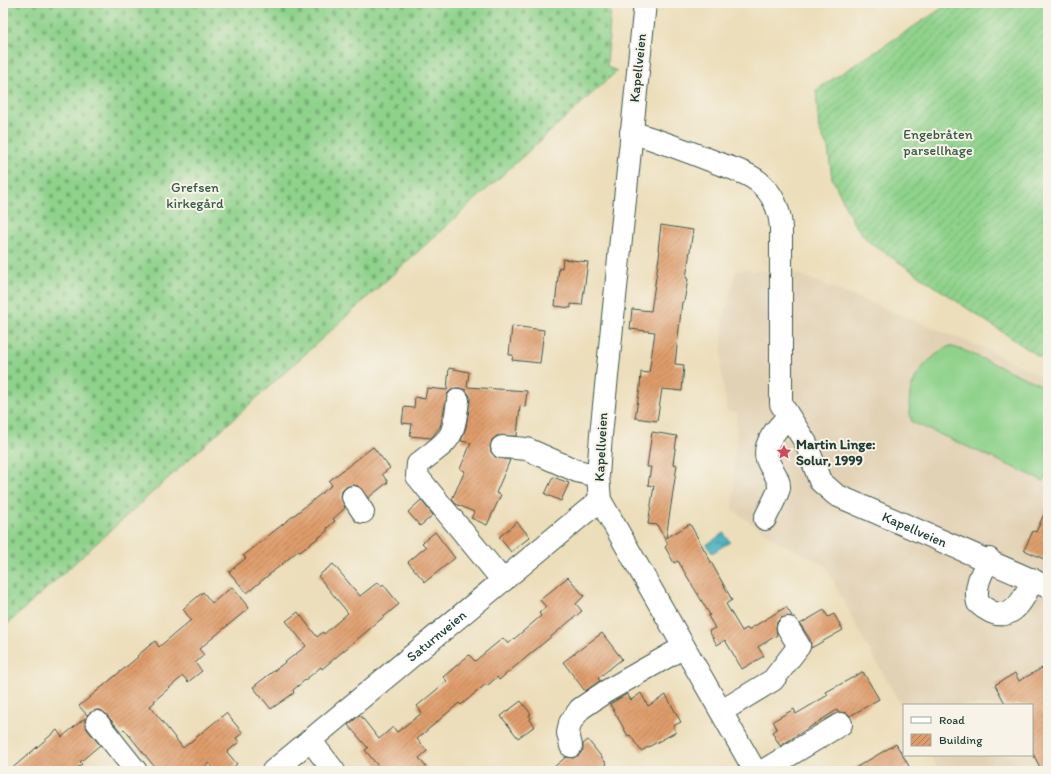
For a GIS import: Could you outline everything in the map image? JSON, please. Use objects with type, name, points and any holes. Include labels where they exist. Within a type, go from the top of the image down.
[{"type":"street","name":"Kapellveien","points":[[645,3],[598,476],[600,500],[684,648],[722,711],[752,769]]},
{"type":"street","name":"Kapellveien","points":[[632,132],[655,138],[744,173],[760,183],[773,199],[780,217],[781,228],[781,404],[806,443],[820,481],[824,487],[836,495],[988,559],[1040,583]]},
{"type":"street","points":[[458,400],[455,426],[451,435],[446,442],[418,464],[416,476],[503,580]]},
{"type":"street","points":[[765,519],[779,487],[776,474],[766,458],[768,447],[774,431],[788,417]]},
{"type":"street","points":[[502,447],[527,449],[577,471],[598,476]]},
{"type":"street","name":"Saturnveien","points":[[273,771],[299,745],[600,500]]},
{"type":"street","name":"Kapellveien","points":[[988,559],[979,580],[976,593],[978,603],[993,614],[1003,615],[1015,609],[1028,589],[1040,583]]},
{"type":"street","points":[[722,711],[773,680],[799,646],[788,628]]},
{"type":"street","points":[[571,746],[568,740],[570,723],[580,709],[605,692],[684,648]]},
{"type":"street","points":[[97,722],[136,771]]},
{"type":"street","points":[[752,769],[841,724]]},
{"type":"street","points":[[299,745],[334,771]]},
{"type":"shaded area","points":[[736,270],[793,272],[986,349],[1048,380],[1048,771],[939,771],[931,756],[1033,756],[1033,704],[903,704],[903,708],[862,637],[825,565],[778,542],[733,510],[737,413],[727,411],[721,369],[723,322]]},
{"type":"green space","name":"Grefsen kirkegård","points":[[3,3],[611,3],[607,67],[617,71],[3,628]]},
{"type":"green space","name":"Engebråten parsellhage","points":[[950,3],[1048,3],[1048,361],[1038,356],[869,242],[854,224],[832,178],[828,148],[819,130],[816,90]]},
{"type":"green space","points":[[949,346],[963,350],[1048,388],[1048,473],[1044,481],[912,422],[909,398],[916,377],[930,360]]},
{"type":"water","points":[[724,533],[730,542],[712,553],[706,545]]},
{"type":"building","points":[[661,225],[693,230],[686,278],[688,279],[684,302],[682,302],[675,364],[684,365],[682,391],[662,389],[657,421],[635,418],[641,372],[649,373],[655,332],[630,329],[632,309],[651,311],[660,250],[658,250]]},
{"type":"building","points":[[563,259],[588,262],[582,305],[571,304],[571,308],[555,306],[559,267],[562,268]]},
{"type":"building","points":[[512,326],[544,330],[540,363],[512,360],[513,355],[509,355]]},
{"type":"building","points":[[449,368],[469,372],[467,387],[527,391],[525,407],[520,406],[517,436],[497,436],[492,440],[490,446],[491,452],[495,457],[510,460],[496,493],[501,495],[487,525],[471,518],[474,512],[456,504],[452,499],[465,471],[460,469],[471,443],[461,441],[466,427],[470,402],[470,396],[466,390],[454,388],[448,393],[440,427],[431,438],[410,436],[412,424],[402,423],[404,407],[414,408],[415,397],[425,399],[427,388],[447,390]]},
{"type":"building","points":[[652,432],[677,436],[673,464],[677,465],[666,538],[690,524],[732,600],[726,604],[742,631],[747,628],[748,630],[786,607],[792,616],[781,618],[777,622],[777,635],[758,647],[764,656],[742,669],[725,640],[717,645],[709,631],[715,628],[708,616],[710,615],[678,561],[674,563],[665,547],[668,544],[657,525],[648,524],[654,486],[648,485],[651,467],[647,467]]},
{"type":"building","points":[[373,447],[390,468],[382,474],[388,482],[368,498],[358,486],[352,485],[346,487],[342,491],[341,497],[345,508],[333,519],[335,521],[327,528],[327,531],[300,552],[299,550],[247,593],[229,572],[246,558],[243,556],[332,485],[329,481]]},
{"type":"building","points":[[553,477],[569,483],[561,501],[545,494]]},
{"type":"building","points":[[421,500],[433,515],[420,526],[408,512]]},
{"type":"building","points":[[1048,505],[1048,561],[1024,550],[1033,531],[1036,532]]},
{"type":"building","points":[[517,522],[530,537],[511,552],[499,537]]},
{"type":"building","points":[[435,532],[455,558],[425,582],[408,562],[426,547],[422,543]]},
{"type":"building","points":[[333,564],[360,596],[378,582],[381,586],[383,584],[399,604],[322,669],[321,667],[293,690],[294,693],[271,709],[253,687],[306,646],[286,621],[298,612],[317,637],[323,632],[324,634],[348,613],[318,576]]},
{"type":"building","points":[[568,577],[584,596],[576,604],[582,611],[499,680],[497,677],[487,686],[486,684],[461,705],[459,703],[417,739],[427,751],[419,758],[429,771],[382,771],[365,750],[368,748],[348,725],[360,715],[379,739],[393,727],[397,732],[422,713],[417,706],[447,681],[443,677],[469,655],[475,661],[503,638],[508,644],[541,616],[539,613],[546,607],[540,600]]},
{"type":"building","points":[[232,587],[249,608],[199,649],[204,655],[195,663],[202,671],[188,682],[183,676],[150,706],[183,748],[226,713],[243,733],[236,738],[239,742],[227,752],[237,764],[229,771],[216,771],[209,763],[200,771],[158,771],[124,729],[121,732],[106,714],[101,710],[96,710],[87,715],[79,706],[155,641],[159,647],[191,620],[183,609],[203,592],[212,603]]},
{"type":"building","points":[[824,610],[828,617],[834,614],[843,630],[811,648],[810,639],[800,624]]},
{"type":"building","points":[[602,633],[622,659],[598,678],[600,681],[585,691],[563,662]]},
{"type":"building","points":[[1042,668],[1048,679],[1048,771],[1042,771],[1033,754],[1033,704],[1005,704],[995,685],[1015,673],[1019,681]]},
{"type":"building","points":[[863,672],[879,699],[850,716],[847,713],[838,712],[837,710],[780,746],[772,732],[777,729],[773,721],[794,709],[796,714],[828,695],[826,692]]},
{"type":"building","points":[[641,693],[648,706],[666,695],[681,722],[673,726],[676,732],[641,751],[630,735],[628,736],[610,704],[627,694],[631,700]]},
{"type":"building","points":[[521,701],[531,714],[529,715],[531,718],[530,720],[535,726],[518,738],[501,716]]},
{"type":"building","points":[[85,718],[87,729],[100,745],[80,762],[82,764],[74,771],[9,771],[57,730],[62,737]]},
{"type":"building","points":[[588,740],[607,764],[598,771],[549,771],[566,757],[573,758],[579,755],[583,750],[583,744]]},
{"type":"building","points":[[896,744],[909,766],[900,771],[850,771]]},
{"type":"place","name":"Martin Linge: Solur, 1999","points":[[784,452]]}]
